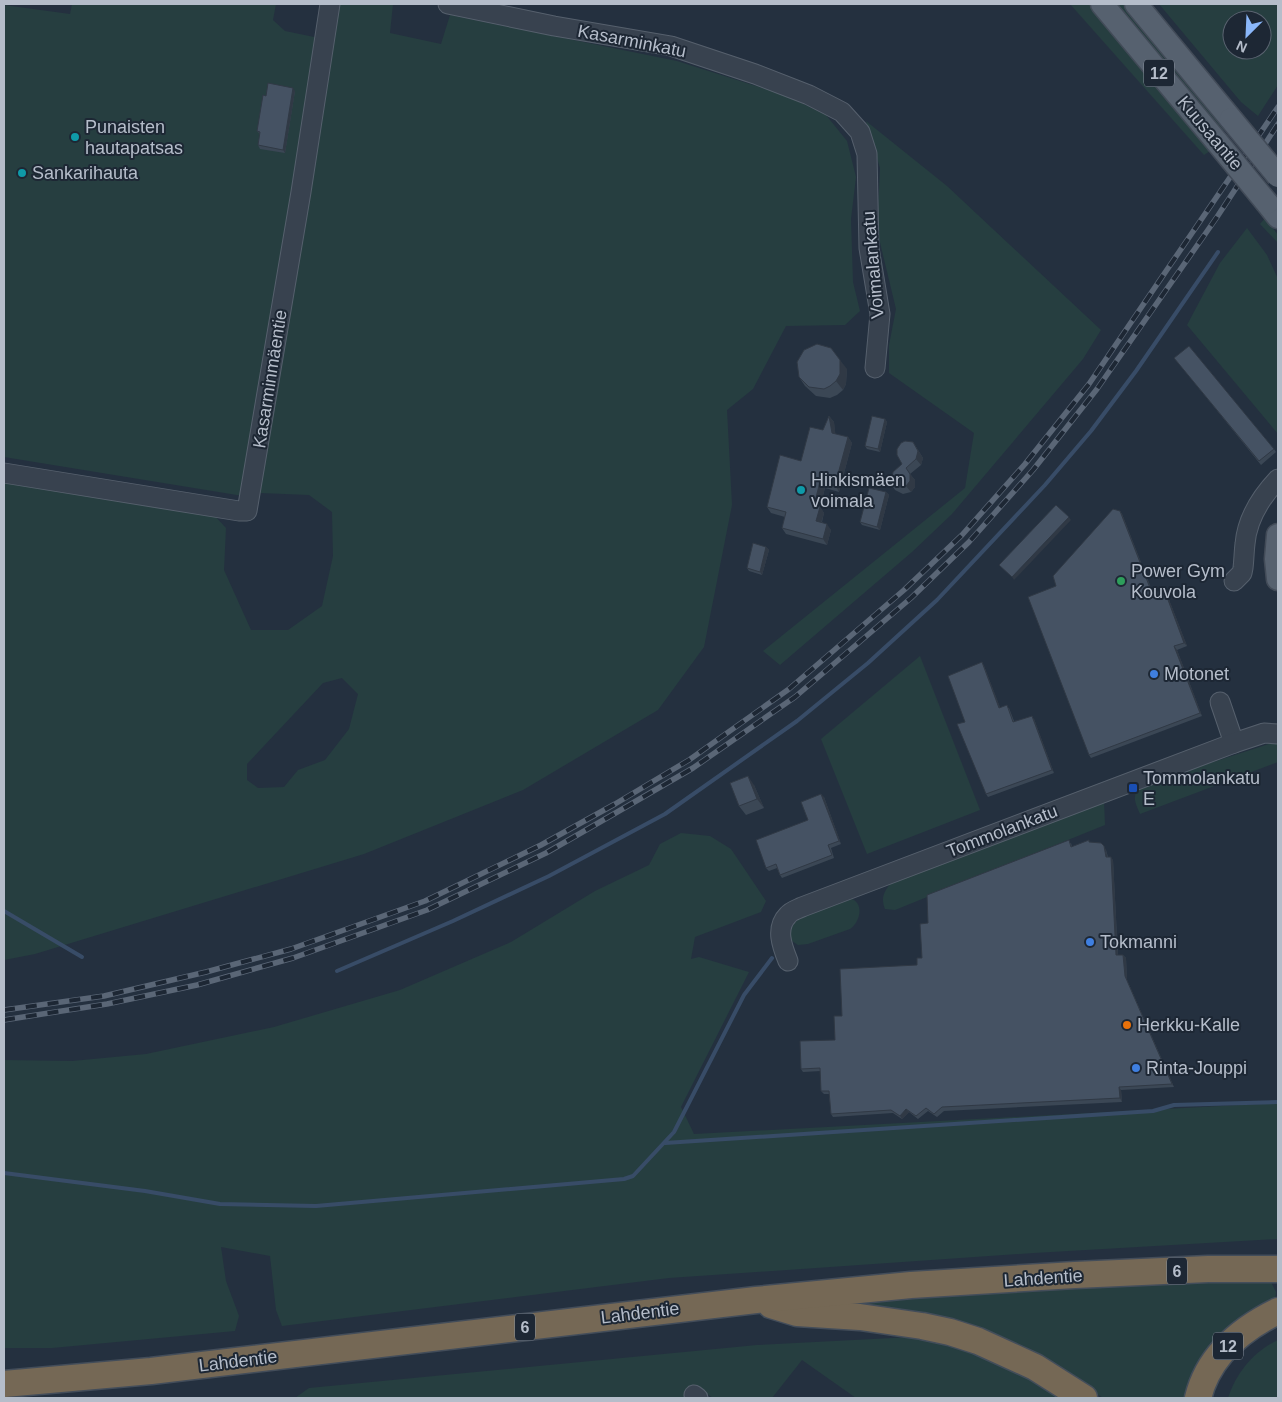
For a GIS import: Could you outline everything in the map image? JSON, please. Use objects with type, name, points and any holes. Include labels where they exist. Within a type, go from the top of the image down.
[{"type":"highway","name":"Lahdentie","points":[[4,1384],[151,1371],[756,1300],[911,1286],[1075,1275],[1208,1269],[1278,1269]]},
{"type":"highway","points":[[756,1300],[797,1313],[860,1317],[950,1332],[978,1341],[1035,1367],[1084,1398]]},
{"type":"highway","name":"12","points":[[1198,1398],[1207,1374],[1226,1348],[1257,1322],[1278,1311]]},
{"type":"main road","name":"Kuusaantie","points":[[1102,4],[1273,210]]},
{"type":"main road","name":"Kuusaantie","points":[[1136,4],[1278,176]]},
{"type":"main road","points":[[1278,535],[1276,559],[1278,579]]},
{"type":"street","name":"Kasarminmäentie","points":[[4,473],[247,511],[298,212],[330,4]]},
{"type":"street","name":"Kasarminkatu","points":[[448,4],[554,26],[671,46],[755,74],[809,95],[842,112],[860,132]]},
{"type":"street","name":"Voimalankatu","points":[[860,132],[867,154],[869,248],[880,314],[874,368]]},
{"type":"street","points":[[1234,582],[1242,573],[1246,537],[1252,516],[1269,489],[1278,479]]},
{"type":"street","points":[[1220,702],[1234,744]]},
{"type":"street","name":"Tommolankatu","points":[[788,961],[780,938],[782,927],[788,914],[1050,812],[1234,744],[1271,733],[1274,721],[1278,720]]},
{"type":"green space","points":[[72,4],[276,4],[273,20],[285,31],[319,38],[243,496],[4,457],[4,5],[70,14]]},
{"type":"green space","points":[[335,4],[393,4],[390,33],[441,44],[450,15],[677,61],[785,95],[826,115],[847,141],[856,177],[851,219],[853,282],[860,311],[845,325],[786,326],[753,389],[727,410],[732,505],[704,647],[658,710],[523,790],[364,854],[35,954],[4,960],[4,480],[213,514],[226,528],[224,570],[251,630],[288,630],[322,606],[333,556],[332,512],[309,495],[260,493]],"holes":[[[342,678],[358,694],[349,729],[325,760],[298,770],[284,787],[258,788],[247,780],[247,764],[323,683]]]},
{"type":"green space","points":[[1070,4],[1090,4],[1210,151],[1204,155]]},
{"type":"green space","points":[[1114,4],[1124,4],[1225,129],[1220,133]]},
{"type":"green space","points":[[1159,4],[1278,4],[1278,85],[1258,116],[1241,102]]},
{"type":"green space","points":[[866,121],[947,186],[1101,330],[1083,359],[952,514],[912,552],[780,665],[763,651],[965,488],[974,433],[889,373],[889,345],[896,309],[877,230],[880,168]]},
{"type":"green space","points":[[1265,218],[1278,235],[1278,243],[1260,224]]},
{"type":"green space","points":[[1247,228],[1267,255],[1278,279],[1278,434],[1187,325],[1220,263]]},
{"type":"green space","points":[[920,656],[980,810],[867,854],[821,739]]},
{"type":"green space","points":[[1278,741],[1278,762],[1140,814],[1135,800],[1139,786]]},
{"type":"green space","points":[[1104,801],[1105,825],[895,910],[885,909],[883,896],[890,884]]},
{"type":"green space","points":[[681,833],[710,836],[731,849],[766,901],[761,912],[695,937],[691,959],[699,957],[749,972],[681,1107],[694,1134],[1278,1103],[1278,1239],[1034,1253],[669,1278],[282,1326],[276,1310],[270,1256],[221,1247],[226,1281],[239,1316],[235,1331],[52,1348],[4,1348],[4,1060],[72,1061],[146,1054],[274,1027],[400,990],[511,942],[595,891],[649,865],[660,844]]},
{"type":"green space","points":[[852,899],[858,905],[859,914],[856,923],[850,929],[808,944],[798,945],[792,941],[789,934],[799,918]]},
{"type":"green space","points":[[1270,1280],[1276,1292],[1275,1302],[1192,1398],[1103,1398],[1050,1361],[813,1305],[1090,1287]]},
{"type":"green space","points":[[912,1337],[954,1345],[993,1359],[1068,1398],[856,1398],[802,1360],[772,1398],[713,1398],[694,1385],[685,1398],[295,1398],[309,1388],[757,1345]]},
{"type":"green space","points":[[1278,1340],[1278,1398],[1228,1398],[1236,1380],[1247,1364],[1261,1350]]},
{"type":"building","points":[[268,83],[293,88],[283,150],[258,145],[260,132],[257,131],[263,95],[266,96]]},
{"type":"building","points":[[817,344],[831,348],[840,360],[840,374],[836,381],[824,389],[809,387],[799,377],[797,362],[804,350]]},
{"type":"building","points":[[1189,346],[1274,449],[1259,461],[1174,358]]},
{"type":"building","name":"Hinkismäen voimala","points":[[829,416],[832,433],[848,437],[835,485],[820,482],[814,505],[820,507],[816,521],[827,524],[823,539],[782,528],[786,512],[767,507],[780,455],[801,461],[810,427],[823,430]]},
{"type":"building","points":[[872,416],[885,419],[878,449],[865,446]]},
{"type":"building","points":[[905,441],[913,442],[918,451],[916,459],[906,468],[910,474],[910,481],[906,486],[899,487],[891,484],[893,472],[902,464],[897,455],[897,449]]},
{"type":"building","points":[[869,488],[886,492],[877,527],[860,522]]},
{"type":"building","points":[[1056,505],[1069,517],[1012,577],[999,565]]},
{"type":"building","points":[[1113,509],[1120,511],[1152,593],[1164,589],[1184,643],[1174,646],[1200,713],[1089,755],[1028,597],[1056,586],[1053,576]]},
{"type":"building","points":[[753,543],[766,547],[760,572],[747,568]]},
{"type":"building","points":[[982,662],[999,708],[1007,705],[1013,722],[1032,716],[1052,770],[986,794],[957,724],[965,722],[948,676]]},
{"type":"building","points":[[748,776],[757,799],[739,806],[730,783]]},
{"type":"building","points":[[821,794],[839,841],[828,845],[832,855],[780,875],[776,864],[766,868],[756,840],[808,820],[801,802]]},
{"type":"building","points":[[1069,840],[1071,847],[1089,840],[1089,842],[1101,843],[1104,846],[1106,857],[1111,857],[1116,955],[1123,955],[1125,976],[1172,1084],[1119,1087],[1120,1098],[942,1107],[934,1114],[926,1108],[916,1116],[906,1109],[900,1116],[891,1110],[831,1114],[829,1091],[821,1091],[820,1068],[801,1069],[800,1041],[835,1040],[834,1016],[842,1016],[840,969],[917,965],[917,958],[922,958],[920,924],[928,923],[927,895]]},
{"type":"waterway","points":[[337,971],[453,921],[549,876],[665,814],[797,721],[868,663],[937,600],[1045,485],[1091,431],[1136,371],[1218,252]]},
{"type":"waterway","points":[[4,911],[82,957]]},
{"type":"waterway","points":[[4,1173],[145,1191],[220,1204],[316,1206],[624,1179],[633,1176],[674,1132],[744,995],[772,958]]},
{"type":"waterway","points":[[665,1143],[1153,1111],[1174,1105],[1278,1102]]},
{"type":"railway","points":[[4,1010],[104,996],[206,972],[291,949],[425,901],[541,845],[689,760],[789,689],[904,590],[962,535],[1025,464],[1089,384],[1278,107]]},
{"type":"railway","points":[[4,1020],[107,1004],[197,985],[293,958],[427,910],[546,853],[619,811],[693,768],[795,697],[911,598],[969,542],[1033,470],[1097,389],[1217,217],[1278,124]]},
{"type":"place","name":"Punaisten hautapatsas","points":[[75,137]]},
{"type":"place","name":"Sankarihauta","points":[[22,173]]},
{"type":"place","name":"Hinkismäen voimala","points":[[801,490]]},
{"type":"place","name":"Power Gym Kouvola","points":[[1121,581]]},
{"type":"place","name":"Motonet","points":[[1154,674]]},
{"type":"place","name":"Tommolankatu E","points":[[1133,788]]},
{"type":"place","name":"Tokmanni","points":[[1090,942]]},
{"type":"place","name":"Herkku-Kalle","points":[[1127,1025]]},
{"type":"place","name":"Rinta-Jouppi","points":[[1136,1068]]}]
